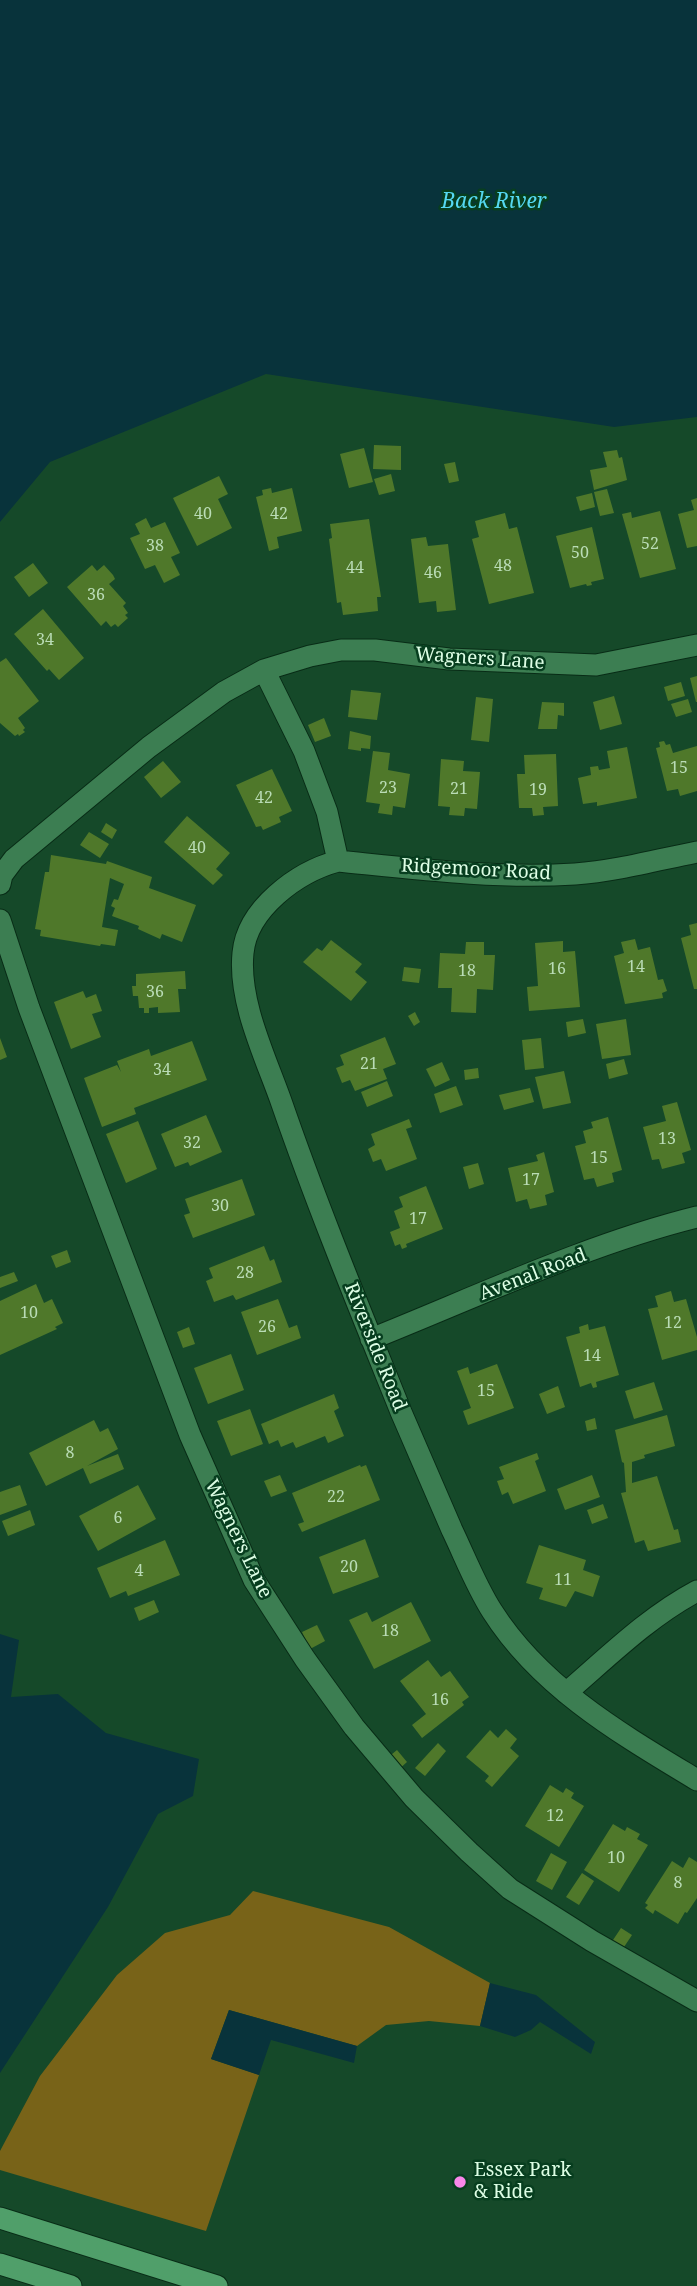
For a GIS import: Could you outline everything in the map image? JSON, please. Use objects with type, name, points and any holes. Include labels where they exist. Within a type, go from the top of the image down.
[{"type":"main road","points":[[0,2218],[218,2286]]},
{"type":"main road","points":[[0,2263],[71,2286]]},
{"type":"street","name":"Wagners Lane","points":[[0,884],[2,875],[13,859],[128,765],[224,691],[264,670],[341,650],[375,650],[462,660],[596,665],[697,646]]},
{"type":"street","points":[[264,670],[304,751],[327,813],[338,861]]},
{"type":"street","name":"Ridgemoor Road","points":[[338,861],[530,876],[578,873],[697,852]]},
{"type":"street","name":"Riverside Road","points":[[338,861],[322,865],[304,875],[269,903],[253,921],[246,934],[242,969],[247,1003],[310,1184],[419,1455],[473,1576],[492,1611],[540,1670],[566,1693],[611,1728],[697,1780]]},
{"type":"street","name":"Wagners Lane","points":[[0,920],[29,1008],[190,1435],[254,1580],[305,1659],[354,1727],[414,1798],[469,1853],[510,1889],[592,1941],[697,2000]]},
{"type":"street","name":"Avenal Road","points":[[371,1339],[568,1260],[697,1217]]},
{"type":"street","points":[[566,1693],[671,1605],[697,1591]]},
{"type":"street","points":[[33,2274],[53,2286]]},
{"type":"shaded area","points":[[253,1891],[389,1927],[490,1983],[480,2026],[429,2021],[386,2025],[357,2046],[229,2010],[211,2059],[259,2075],[206,2231],[0,2170],[0,2151],[40,2076],[117,1975],[165,1933],[230,1915]]},
{"type":"water","name":"Back River","points":[[0,0],[697,0],[697,417],[614,427],[266,374],[50,462],[0,522]]},
{"type":"water","points":[[0,1634],[19,1640],[11,1697],[58,1694],[106,1733],[199,1759],[193,1796],[158,1814],[108,1907],[0,2073]]},
{"type":"water","points":[[490,1983],[536,1995],[595,2042],[591,2054],[540,2022],[531,2030],[515,2037],[480,2026]]},
{"type":"water","points":[[229,2010],[357,2046],[354,2063],[271,2040],[259,2075],[211,2059]]},
{"type":"building","points":[[374,445],[401,446],[401,470],[373,469]]},
{"type":"building","points":[[364,448],[373,482],[349,488],[340,454]]},
{"type":"building","points":[[617,450],[619,458],[622,457],[627,480],[594,490],[590,470],[607,467],[603,452]]},
{"type":"building","points":[[455,462],[459,481],[449,483],[444,464]]},
{"type":"building","points":[[391,474],[395,491],[379,495],[374,479]]},
{"type":"building","points":[[219,476],[228,494],[218,499],[232,528],[197,546],[173,498]]},
{"type":"building","points":[[271,488],[272,493],[292,488],[302,531],[277,537],[279,548],[269,551],[256,497],[263,495],[262,490]]},
{"type":"building","points":[[607,489],[614,513],[600,516],[594,492]]},
{"type":"building","points":[[592,493],[595,507],[580,511],[576,497]]},
{"type":"building","points":[[697,498],[697,546],[687,548],[678,514],[694,510],[691,500]]},
{"type":"building","points":[[660,511],[676,569],[640,578],[622,514],[631,512],[632,518]]},
{"type":"building","points":[[505,513],[509,529],[517,527],[534,593],[489,604],[472,539],[479,537],[475,521]]},
{"type":"building","points":[[146,518],[151,528],[165,522],[180,553],[171,557],[180,575],[164,583],[155,565],[145,569],[130,538],[140,534],[135,524]]},
{"type":"building","points":[[369,519],[381,597],[377,597],[378,611],[343,615],[341,602],[337,603],[329,539],[332,538],[330,524]]},
{"type":"building","points":[[592,527],[604,579],[591,582],[592,585],[570,588],[556,536]]},
{"type":"building","points":[[426,537],[428,546],[448,544],[456,610],[437,612],[436,601],[419,603],[411,539]]},
{"type":"building","points":[[33,563],[48,583],[29,597],[14,577]]},
{"type":"building","points":[[92,565],[97,571],[104,565],[113,575],[115,579],[109,584],[126,603],[123,606],[128,618],[118,627],[115,624],[111,627],[106,621],[101,626],[67,587]]},
{"type":"building","points":[[43,609],[84,658],[59,680],[49,669],[47,671],[14,634]]},
{"type":"building","points":[[6,658],[39,701],[18,718],[25,728],[25,732],[19,736],[15,736],[0,723],[0,662]]},
{"type":"building","points":[[697,676],[697,702],[696,702],[690,678]]},
{"type":"building","points":[[681,682],[685,696],[668,701],[664,687]]},
{"type":"building","points":[[351,690],[381,693],[377,720],[348,717]]},
{"type":"building","points":[[614,696],[622,724],[600,730],[593,702]]},
{"type":"building","points":[[476,697],[493,699],[489,742],[471,740]]},
{"type":"building","points":[[688,699],[692,712],[676,717],[671,704]]},
{"type":"building","points":[[542,702],[564,703],[564,716],[558,715],[557,729],[538,729]]},
{"type":"building","points":[[324,718],[331,736],[315,742],[308,725]]},
{"type":"building","points":[[350,731],[371,736],[370,749],[348,749]]},
{"type":"building","points":[[664,741],[666,745],[670,744],[673,753],[697,746],[697,791],[680,796],[678,789],[667,791],[656,748],[660,747],[659,742]]},
{"type":"building","points":[[627,747],[637,798],[597,806],[597,802],[583,804],[578,778],[591,775],[590,767],[598,766],[599,770],[610,768],[607,751]]},
{"type":"building","points":[[373,751],[390,753],[388,770],[410,774],[405,808],[393,806],[392,815],[378,813],[380,804],[366,802]]},
{"type":"building","points":[[556,754],[558,806],[543,807],[544,815],[533,816],[532,808],[519,808],[517,774],[525,774],[524,755]]},
{"type":"building","points":[[441,759],[464,761],[463,771],[480,772],[477,809],[465,808],[464,816],[449,815],[450,807],[438,806]]},
{"type":"building","points":[[163,761],[181,782],[161,798],[144,777]]},
{"type":"building","points":[[272,769],[292,811],[279,817],[281,822],[263,830],[261,826],[256,827],[236,785]]},
{"type":"building","points":[[187,816],[230,853],[216,869],[223,875],[213,885],[164,842]]},
{"type":"building","points":[[106,823],[117,830],[112,839],[101,832]]},
{"type":"building","points":[[89,832],[109,844],[100,858],[80,845]]},
{"type":"building","points":[[51,855],[106,864],[107,861],[152,877],[149,888],[196,905],[182,942],[162,934],[160,939],[138,929],[139,926],[112,916],[115,908],[111,906],[114,899],[118,900],[124,884],[110,878],[102,927],[118,930],[115,946],[40,936],[41,930],[35,929],[45,872],[49,872]]},
{"type":"building","points":[[697,923],[697,989],[694,989],[681,938],[691,935],[689,925]]},
{"type":"building","points":[[635,939],[638,950],[650,947],[658,980],[663,979],[667,991],[662,993],[663,998],[625,1004],[614,956],[624,953],[621,942]]},
{"type":"building","points":[[331,940],[362,964],[355,972],[367,982],[351,1001],[303,962],[317,948],[322,951]]},
{"type":"building","points":[[563,941],[563,952],[575,951],[580,1007],[529,1011],[527,987],[538,986],[535,943]]},
{"type":"building","points":[[466,942],[484,942],[484,955],[495,955],[493,990],[477,989],[476,1013],[451,1012],[452,988],[438,988],[440,953],[465,954]]},
{"type":"building","points":[[404,967],[421,969],[419,983],[402,981]]},
{"type":"building","points":[[185,971],[186,989],[178,989],[180,1012],[158,1013],[158,1007],[149,1008],[149,1013],[144,1013],[144,1008],[139,1008],[138,996],[133,996],[132,986],[136,986],[136,974]]},
{"type":"building","points":[[83,991],[86,998],[96,994],[102,1011],[92,1014],[101,1037],[71,1049],[54,1002]]},
{"type":"building","points":[[415,1012],[420,1022],[414,1026],[408,1016]]},
{"type":"building","points":[[583,1019],[586,1033],[568,1037],[566,1022]]},
{"type":"building","points":[[626,1019],[631,1055],[602,1059],[596,1024]]},
{"type":"building","points":[[385,1037],[396,1064],[383,1069],[387,1079],[355,1091],[350,1080],[342,1083],[336,1068],[344,1065],[340,1055]]},
{"type":"building","points":[[0,1038],[7,1057],[0,1060]]},
{"type":"building","points":[[541,1038],[544,1068],[525,1070],[522,1040]]},
{"type":"building","points":[[192,1041],[207,1080],[134,1108],[136,1114],[102,1127],[84,1078],[117,1065],[121,1072],[117,1061],[149,1049],[151,1056]]},
{"type":"building","points":[[624,1059],[628,1074],[609,1079],[606,1064]]},
{"type":"building","points":[[442,1062],[450,1080],[435,1087],[426,1069]]},
{"type":"building","points":[[478,1068],[479,1078],[465,1080],[464,1070]]},
{"type":"building","points":[[564,1071],[571,1103],[543,1109],[535,1077]]},
{"type":"building","points":[[387,1081],[393,1096],[367,1107],[361,1092]]},
{"type":"building","points":[[456,1086],[463,1105],[440,1113],[434,1094]]},
{"type":"building","points":[[530,1088],[534,1102],[504,1110],[499,1095]]},
{"type":"building","points":[[677,1102],[691,1150],[682,1153],[685,1163],[662,1169],[659,1159],[652,1160],[643,1127],[666,1121],[662,1106]]},
{"type":"building","points":[[206,1115],[222,1152],[190,1166],[188,1162],[175,1167],[161,1134]]},
{"type":"building","points":[[608,1117],[622,1170],[612,1173],[614,1182],[597,1187],[594,1178],[584,1180],[575,1146],[586,1143],[583,1131],[593,1128],[591,1122]]},
{"type":"building","points":[[409,1119],[412,1127],[406,1129],[417,1159],[386,1171],[381,1159],[373,1162],[368,1149],[375,1145],[371,1134]]},
{"type":"building","points":[[138,1121],[157,1169],[126,1183],[106,1134]]},
{"type":"building","points":[[544,1152],[554,1192],[545,1195],[547,1205],[530,1209],[527,1199],[516,1202],[508,1168],[538,1161],[536,1155]]},
{"type":"building","points":[[478,1163],[484,1184],[469,1189],[463,1167]]},
{"type":"building","points":[[242,1179],[255,1215],[193,1238],[184,1215],[190,1213],[185,1199]]},
{"type":"building","points":[[426,1186],[443,1229],[406,1244],[407,1247],[402,1249],[400,1244],[395,1246],[390,1232],[400,1228],[394,1211],[403,1207],[399,1197]]},
{"type":"building","points":[[264,1246],[270,1261],[274,1259],[282,1282],[236,1300],[233,1295],[214,1302],[206,1281],[213,1278],[209,1268]]},
{"type":"building","points":[[67,1250],[71,1262],[56,1268],[51,1256]]},
{"type":"building","points":[[14,1272],[18,1281],[0,1288],[0,1277]]},
{"type":"building","points":[[36,1284],[44,1303],[52,1299],[63,1323],[55,1327],[57,1329],[0,1355],[0,1301]]},
{"type":"building","points":[[671,1291],[674,1302],[686,1299],[697,1337],[697,1350],[662,1360],[648,1309],[658,1307],[655,1296]]},
{"type":"building","points":[[278,1299],[289,1328],[297,1325],[301,1338],[257,1355],[241,1312]]},
{"type":"building","points":[[588,1324],[589,1330],[605,1326],[619,1375],[596,1382],[597,1387],[593,1388],[591,1383],[580,1387],[566,1337],[580,1333],[579,1327]]},
{"type":"building","points":[[189,1327],[195,1344],[183,1348],[177,1332]]},
{"type":"building","points":[[231,1354],[244,1390],[208,1404],[194,1368]]},
{"type":"building","points":[[497,1364],[514,1408],[468,1425],[463,1411],[471,1408],[457,1371],[468,1367],[470,1374]]},
{"type":"building","points":[[654,1382],[663,1410],[634,1419],[625,1391]]},
{"type":"building","points":[[558,1386],[565,1407],[547,1414],[539,1394]]},
{"type":"building","points":[[334,1394],[339,1408],[334,1411],[344,1436],[328,1443],[325,1436],[296,1448],[293,1442],[281,1447],[278,1440],[269,1444],[261,1424]]},
{"type":"building","points":[[250,1409],[263,1444],[231,1456],[217,1421]]},
{"type":"building","points":[[667,1415],[675,1446],[644,1455],[645,1458],[632,1462],[632,1483],[657,1476],[674,1530],[678,1529],[681,1542],[648,1551],[644,1540],[635,1543],[621,1493],[626,1492],[624,1463],[615,1430]]},
{"type":"building","points":[[595,1418],[597,1429],[587,1431],[585,1421]]},
{"type":"building","points":[[94,1420],[100,1432],[108,1428],[118,1449],[87,1466],[118,1454],[124,1469],[90,1484],[83,1468],[46,1486],[29,1453]]},
{"type":"building","points":[[537,1453],[539,1459],[535,1461],[546,1491],[513,1504],[508,1492],[502,1495],[497,1481],[504,1479],[499,1467]]},
{"type":"building","points":[[360,1465],[366,1465],[380,1500],[302,1532],[298,1524],[304,1522],[292,1493]]},
{"type":"building","points":[[280,1475],[287,1491],[271,1497],[264,1481]]},
{"type":"building","points":[[592,1475],[600,1497],[565,1510],[557,1489]]},
{"type":"building","points":[[20,1485],[27,1505],[0,1515],[0,1492]]},
{"type":"building","points":[[138,1485],[156,1519],[98,1551],[79,1516]]},
{"type":"building","points":[[603,1504],[608,1518],[592,1524],[587,1510]]},
{"type":"building","points":[[30,1510],[35,1525],[8,1536],[2,1521]]},
{"type":"building","points":[[365,1539],[379,1577],[333,1594],[319,1557]]},
{"type":"building","points":[[165,1540],[180,1575],[128,1596],[126,1591],[110,1598],[97,1568]]},
{"type":"building","points":[[539,1545],[586,1560],[583,1570],[600,1576],[593,1597],[575,1591],[566,1607],[539,1599],[543,1588],[526,1583]]},
{"type":"building","points":[[154,1600],[159,1612],[139,1621],[134,1608]]},
{"type":"building","points":[[411,1602],[431,1641],[374,1669],[349,1620],[367,1612],[372,1622]]},
{"type":"building","points":[[317,1625],[325,1641],[310,1649],[302,1632]]},
{"type":"building","points":[[428,1660],[441,1677],[450,1671],[469,1697],[462,1702],[464,1705],[422,1738],[412,1725],[426,1714],[400,1681]]},
{"type":"building","points":[[506,1729],[517,1739],[510,1748],[519,1756],[492,1787],[485,1781],[489,1776],[466,1757],[490,1730],[498,1738]]},
{"type":"building","points":[[438,1743],[446,1751],[425,1776],[415,1768]]},
{"type":"building","points":[[397,1750],[407,1762],[397,1771],[386,1759]]},
{"type":"building","points":[[550,1785],[563,1793],[566,1788],[574,1793],[571,1798],[584,1806],[559,1847],[525,1826]]},
{"type":"building","points":[[613,1824],[625,1831],[627,1827],[640,1834],[637,1839],[648,1845],[619,1892],[584,1870]]},
{"type":"building","points":[[551,1853],[567,1862],[552,1890],[536,1881]]},
{"type":"building","points":[[689,1857],[697,1862],[697,1898],[678,1924],[655,1910],[653,1914],[645,1908],[648,1905],[645,1903],[672,1861],[683,1868]]},
{"type":"building","points":[[582,1873],[594,1881],[579,1905],[566,1897]]},
{"type":"building","points":[[621,1928],[632,1935],[622,1950],[611,1943]]},
{"type":"place","name":"Essex Park & Ride","points":[[460,2182]]}]
